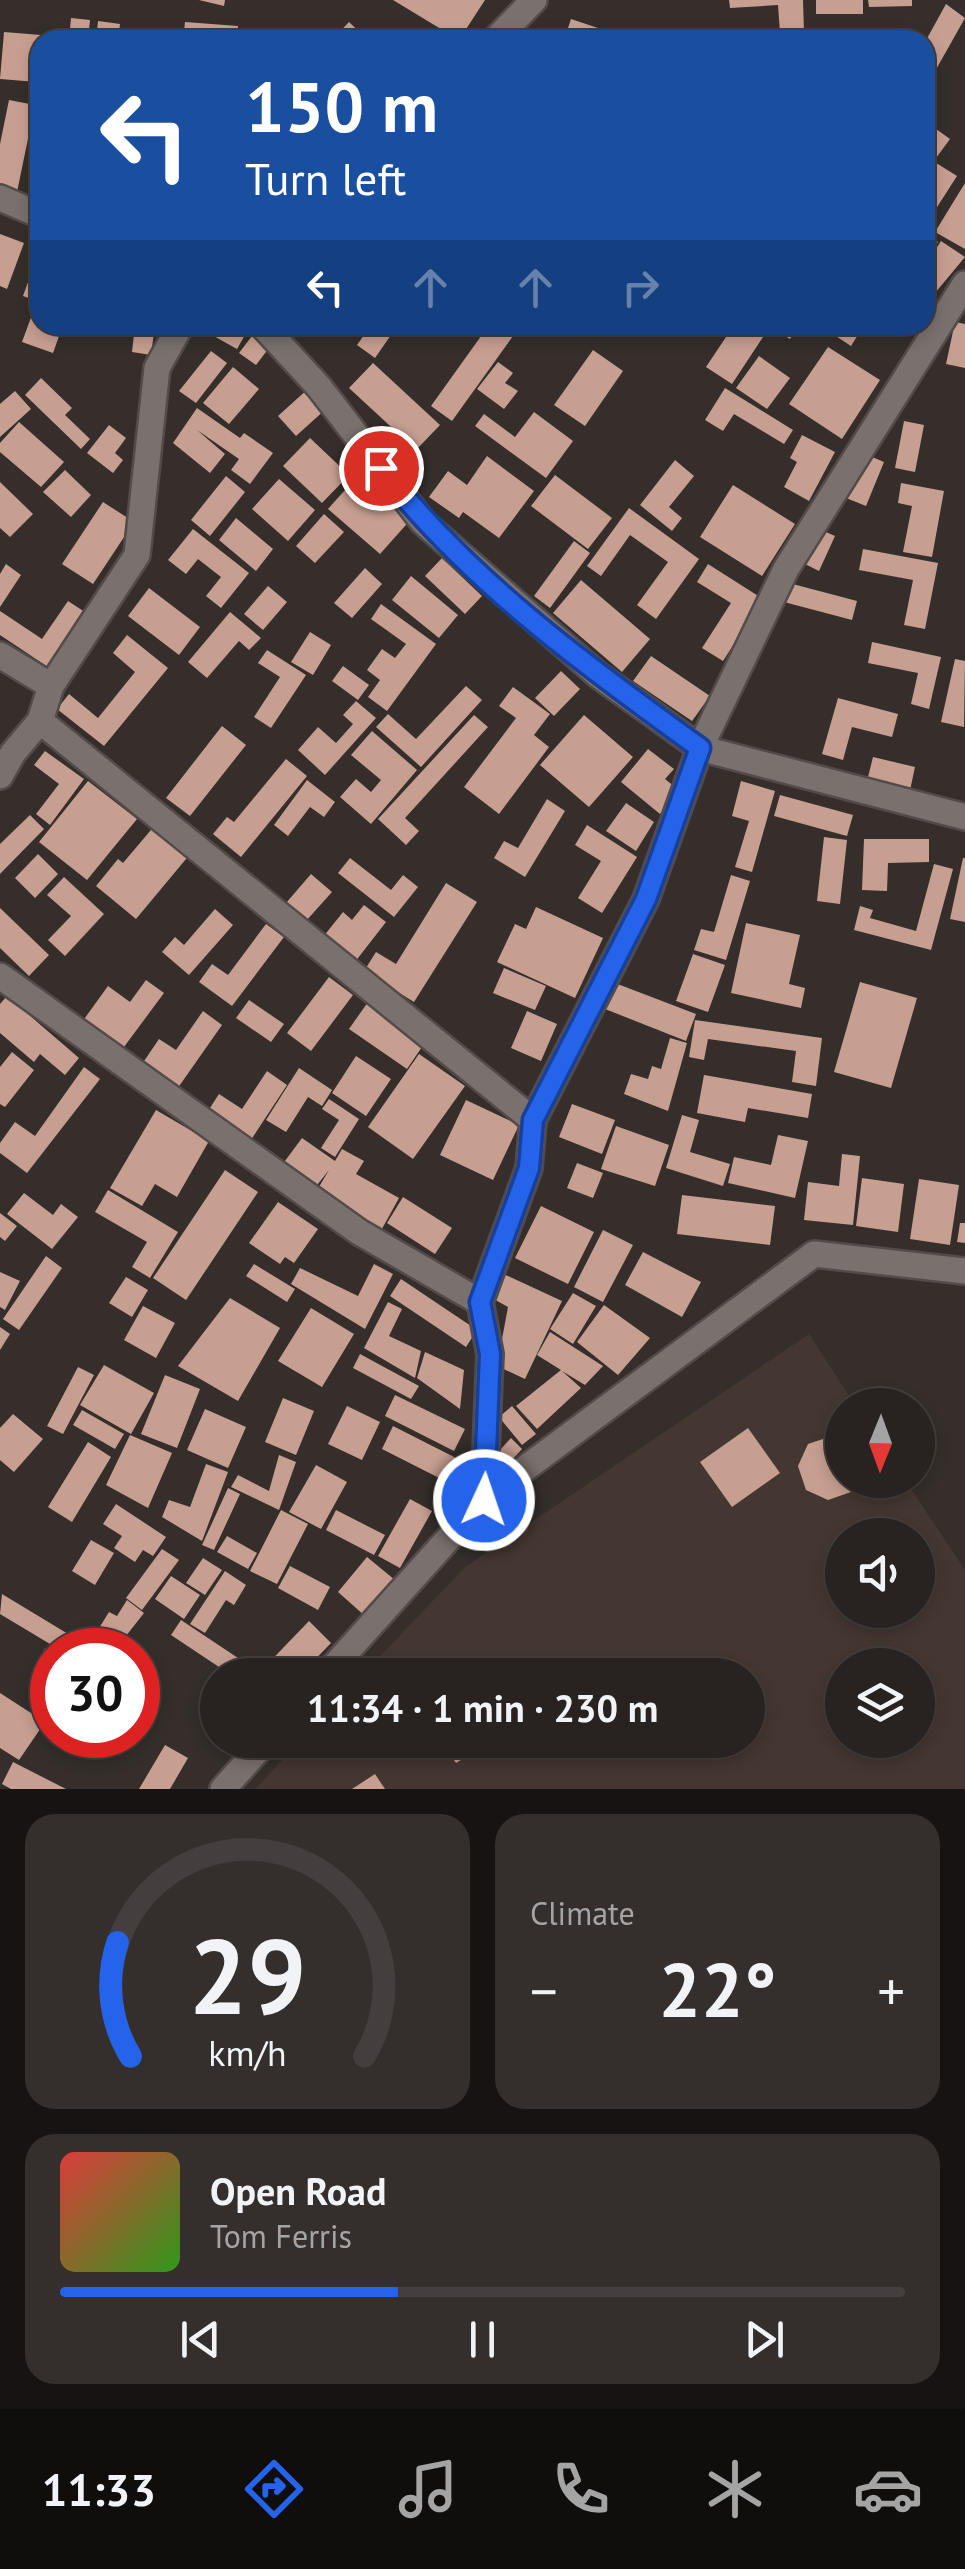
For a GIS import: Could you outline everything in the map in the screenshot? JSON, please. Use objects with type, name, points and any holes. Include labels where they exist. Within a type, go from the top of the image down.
[{"type":"street","points":[[505,30],[534,0]]},
{"type":"street","points":[[0,198],[30,211]]},
{"type":"street","points":[[484,1500],[490,1354],[480,1302],[529,1168],[533,1120],[646,899],[700,748],[786,568],[957,310],[965,284]]},
{"type":"street","points":[[0,776],[13,752],[40,721],[52,686],[137,556],[157,368],[175,335]]},
{"type":"street","points":[[271,335],[319,387],[422,522],[598,675],[700,748],[965,818]]},
{"type":"street","points":[[0,655],[52,686]]},
{"type":"street","points":[[40,721],[533,1120]]},
{"type":"street","points":[[0,976],[359,1232],[480,1302]]},
{"type":"street","points":[[341,1658],[484,1500],[814,1254],[965,1271]]},
{"type":"street","points":[[222,1789],[250,1758]]},
{"type":"shaded area","points":[[809,1334],[844,1388],[825,1388],[825,1498],[917,1498],[930,1518],[825,1518],[825,1628],[935,1628],[935,1525],[965,1570],[965,1789],[255,1789],[284,1758],[765,1758],[765,1658],[378,1658],[465,1567]]},
{"type":"building","points":[[199,0],[225,0],[224,6]]},
{"type":"building","points":[[393,0],[485,0],[466,30],[442,30]]},
{"type":"building","points":[[729,0],[803,0],[804,30],[780,30],[778,5],[730,8]]},
{"type":"building","points":[[816,0],[863,0],[863,14],[816,14]]},
{"type":"building","points":[[868,0],[912,0],[912,6],[869,7]]},
{"type":"building","points":[[946,4],[965,18],[935,71],[935,30],[932,30]]},
{"type":"building","points":[[71,18],[90,20],[89,30],[70,30]]},
{"type":"building","points":[[571,19],[604,30],[567,30]]},
{"type":"building","points":[[98,21],[120,24],[119,30],[97,30]]},
{"type":"building","points":[[185,22],[238,26],[238,30],[184,30]]},
{"type":"building","points":[[349,22],[357,30],[341,30]]},
{"type":"building","points":[[4,32],[30,34],[30,81],[0,79]]},
{"type":"building","points":[[9,100],[30,104],[30,129],[17,192],[0,189],[0,144]]},
{"type":"building","points":[[935,128],[950,139],[935,157]]},
{"type":"building","points":[[935,162],[957,176],[935,210]]},
{"type":"building","points":[[965,183],[965,249],[935,232]]},
{"type":"building","points":[[0,234],[24,243],[7,289],[0,286]]},
{"type":"building","points":[[941,241],[965,257],[935,293],[935,250]]},
{"type":"building","points":[[30,277],[30,298],[23,296]]},
{"type":"building","points":[[30,320],[30,335],[59,335],[53,353],[22,342]]},
{"type":"building","points":[[955,322],[965,324],[965,368],[946,364]]},
{"type":"building","points":[[134,335],[154,335],[151,355],[132,352]]},
{"type":"building","points":[[212,335],[245,335],[237,349]]},
{"type":"building","points":[[364,335],[391,335],[375,358],[357,345]]},
{"type":"building","points":[[482,335],[514,335],[452,421],[431,406]]},
{"type":"building","points":[[727,335],[764,335],[732,384],[706,367]]},
{"type":"building","points":[[834,335],[858,335],[851,346]]},
{"type":"building","points":[[252,336],[269,348],[256,365],[239,353]]},
{"type":"building","points":[[828,347],[880,380],[842,439],[789,404]]},
{"type":"building","points":[[593,350],[623,371],[585,426],[554,405]]},
{"type":"building","points":[[211,351],[227,363],[196,403],[179,391]]},
{"type":"building","points":[[759,356],[790,378],[767,409],[736,388]]},
{"type":"building","points":[[498,362],[513,373],[505,383],[518,391],[504,409],[477,389]]},
{"type":"building","points":[[373,363],[440,425],[416,450],[349,388]]},
{"type":"building","points":[[233,367],[259,389],[229,424],[203,403]]},
{"type":"building","points":[[41,378],[72,408],[65,415],[90,439],[81,449],[25,395]]},
{"type":"building","points":[[309,388],[327,408],[296,436],[278,416]]},
{"type":"building","points":[[725,388],[793,430],[784,444],[734,414],[723,431],[705,420]]},
{"type":"building","points":[[15,391],[31,409],[0,437],[0,404]]},
{"type":"building","points":[[197,408],[240,438],[244,433],[273,453],[250,484],[231,470],[239,459],[197,430],[225,454],[210,473],[173,443]]},
{"type":"building","points":[[534,412],[573,441],[546,478],[475,426],[484,414],[515,437]]},
{"type":"building","points":[[904,421],[924,425],[915,472],[895,468]]},
{"type":"building","points":[[19,422],[64,462],[41,487],[0,452],[0,443]]},
{"type":"building","points":[[109,425],[126,438],[115,453],[123,460],[113,473],[87,453]]},
{"type":"building","points":[[802,435],[835,452],[809,501],[784,487],[797,462],[790,458]]},
{"type":"building","points":[[310,438],[349,475],[322,503],[283,466]]},
{"type":"building","points":[[865,454],[884,462],[866,506],[846,498]]},
{"type":"building","points":[[487,456],[534,491],[499,538],[463,512],[459,518],[429,497],[448,471],[467,485]]},
{"type":"building","points":[[675,460],[694,476],[669,507],[682,518],[672,531],[640,505]]},
{"type":"building","points":[[65,470],[91,495],[71,517],[43,492]]},
{"type":"building","points":[[361,472],[413,517],[380,554],[328,509]]},
{"type":"building","points":[[555,475],[612,518],[588,549],[531,506]]},
{"type":"building","points":[[226,476],[245,492],[210,536],[191,520]]},
{"type":"building","points":[[279,479],[315,510],[288,541],[252,509]]},
{"type":"building","points":[[0,482],[33,514],[10,537],[0,528]]},
{"type":"building","points":[[901,483],[944,491],[932,557],[903,552],[912,506],[898,503]]},
{"type":"building","points":[[733,485],[795,524],[762,576],[700,537]]},
{"type":"building","points":[[103,502],[134,522],[93,584],[62,564]]},
{"type":"building","points":[[629,508],[699,559],[656,619],[637,605],[668,562],[630,535],[601,576],[587,566]]},
{"type":"building","points":[[324,514],[344,532],[315,563],[296,546]]},
{"type":"building","points":[[236,518],[273,549],[256,571],[219,540]]},
{"type":"building","points":[[193,529],[249,573],[221,608],[206,596],[221,577],[198,559],[186,574],[168,560]]},
{"type":"building","points":[[819,529],[835,536],[819,571],[803,563]]},
{"type":"building","points":[[574,541],[590,553],[550,608],[534,596]]},
{"type":"building","points":[[863,549],[938,563],[925,629],[904,625],[913,580],[859,570]]},
{"type":"building","points":[[442,558],[482,596],[465,614],[425,576]]},
{"type":"building","points":[[6,564],[21,575],[0,607],[0,574]]},
{"type":"building","points":[[708,564],[763,599],[723,661],[702,648],[731,603],[697,582]]},
{"type":"building","points":[[365,568],[382,584],[352,618],[334,603]]},
{"type":"building","points":[[411,576],[458,615],[439,638],[392,600]]},
{"type":"building","points":[[581,580],[650,639],[622,672],[553,613]]},
{"type":"building","points":[[789,583],[857,601],[852,620],[784,602]]},
{"type":"building","points":[[268,586],[287,602],[263,630],[244,614]]},
{"type":"building","points":[[149,588],[200,627],[179,655],[128,616]]},
{"type":"building","points":[[68,601],[88,614],[51,669],[0,635],[0,611],[42,639]]},
{"type":"building","points":[[381,604],[436,644],[387,711],[368,697],[380,680],[367,670],[382,649],[395,658],[406,644],[371,619]]},
{"type":"building","points":[[230,612],[261,638],[249,650],[239,641],[207,678],[188,662]]},
{"type":"building","points":[[310,632],[331,645],[313,675],[291,662]]},
{"type":"building","points":[[127,635],[168,668],[104,746],[57,709],[69,694],[98,718],[135,672],[113,653]]},
{"type":"building","points":[[872,642],[941,657],[929,709],[911,704],[918,673],[868,663]]},
{"type":"building","points":[[267,650],[306,675],[271,728],[254,717],[280,677],[258,663]]},
{"type":"building","points":[[651,656],[710,696],[692,721],[633,681]]},
{"type":"building","points":[[955,659],[965,661],[964,727],[941,722]]},
{"type":"building","points":[[343,666],[369,685],[358,700],[332,681]]},
{"type":"building","points":[[561,671],[580,689],[554,716],[535,698]]},
{"type":"building","points":[[466,686],[482,700],[421,767],[376,727],[388,714],[416,739]]},
{"type":"building","points":[[513,687],[550,714],[534,735],[549,747],[499,814],[464,787],[516,718],[499,706]]},
{"type":"building","points":[[838,698],[898,714],[892,737],[852,727],[843,760],[822,754]]},
{"type":"building","points":[[356,701],[376,718],[325,775],[298,750],[318,727],[336,743],[353,724],[343,715]]},
{"type":"building","points":[[474,715],[488,727],[405,818],[419,831],[406,845],[378,819]]},
{"type":"building","points":[[584,715],[633,757],[589,807],[540,765]]},
{"type":"building","points":[[222,726],[246,745],[190,816],[166,798]]},
{"type":"building","points":[[372,731],[417,770],[371,824],[340,797],[356,779],[371,792],[381,780],[351,755]]},
{"type":"building","points":[[648,749],[674,769],[665,779],[680,791],[660,814],[621,782]]},
{"type":"building","points":[[45,751],[84,779],[50,825],[36,814],[59,784],[34,765]]},
{"type":"building","points":[[873,757],[915,767],[909,795],[866,785]]},
{"type":"building","points":[[286,759],[307,776],[241,857],[213,834],[227,817],[234,822]]},
{"type":"building","points":[[307,780],[335,802],[324,817],[310,807],[288,836],[274,825]]},
{"type":"building","points":[[88,781],[137,819],[87,880],[39,842]]},
{"type":"building","points":[[741,781],[775,791],[752,872],[735,867],[749,821],[732,816]]},
{"type":"building","points":[[780,795],[853,815],[847,836],[774,816]]},
{"type":"building","points":[[547,799],[565,811],[525,877],[494,858],[504,841],[518,848]]},
{"type":"building","points":[[626,803],[654,822],[636,851],[606,831]]},
{"type":"building","points":[[30,815],[44,829],[0,874],[0,844]]},
{"type":"building","points":[[156,824],[191,853],[136,919],[96,886],[118,859],[123,863]]},
{"type":"building","points":[[587,825],[637,857],[602,913],[578,898],[601,861],[575,845]]},
{"type":"building","points":[[824,837],[847,840],[840,904],[817,901]]},
{"type":"building","points":[[864,839],[929,839],[929,862],[888,863],[887,891],[862,890]]},
{"type":"building","points":[[38,854],[58,874],[35,898],[15,878]]},
{"type":"building","points":[[350,858],[391,890],[403,875],[418,887],[394,917],[338,873]]},
{"type":"building","points":[[965,858],[965,922],[950,919]]},
{"type":"building","points":[[934,864],[953,869],[931,950],[854,930],[860,906],[873,910],[870,918],[916,931]]},
{"type":"building","points":[[311,874],[332,892],[306,921],[286,903]]},
{"type":"building","points":[[731,875],[750,881],[726,960],[694,950],[701,929],[714,932]]},
{"type":"building","points":[[64,877],[104,914],[65,956],[48,940],[71,916],[47,895]]},
{"type":"building","points":[[446,883],[477,902],[414,1002],[364,971],[376,952],[396,964]]},
{"type":"building","points":[[364,905],[386,922],[351,967],[319,942],[343,912],[352,920]]},
{"type":"building","points":[[536,907],[603,938],[575,998],[497,962],[515,924],[526,929]]},
{"type":"building","points":[[0,908],[49,955],[29,976],[0,948]]},
{"type":"building","points":[[215,909],[233,925],[189,975],[162,952],[175,937],[184,945]]},
{"type":"building","points":[[746,923],[800,935],[789,984],[805,988],[801,1008],[731,993]]},
{"type":"building","points":[[266,924],[284,937],[232,1006],[199,982],[212,964],[228,975]]},
{"type":"building","points":[[693,954],[725,965],[708,1012],[676,1001]]},
{"type":"building","points":[[504,968],[546,986],[535,1010],[493,993]]},
{"type":"building","points":[[329,977],[353,995],[311,1051],[287,1033]]},
{"type":"building","points":[[146,980],[164,993],[121,1051],[82,1022],[108,986],[130,1002]]},
{"type":"building","points":[[860,982],[917,998],[891,1088],[834,1072]]},
{"type":"building","points":[[615,983],[696,1014],[686,1041],[605,1009]]},
{"type":"building","points":[[7,996],[79,1058],[65,1075],[40,1054],[34,1062],[0,1033],[0,1004]]},
{"type":"building","points":[[249,1000],[284,1024],[271,1042],[236,1018]]},
{"type":"building","points":[[368,1002],[426,1041],[407,1069],[349,1029]]},
{"type":"building","points":[[203,1011],[222,1025],[175,1092],[140,1067],[159,1039],[176,1050]]},
{"type":"building","points":[[527,1011],[557,1024],[541,1061],[511,1048]]},
{"type":"building","points":[[695,1020],[822,1038],[816,1086],[792,1082],[796,1051],[708,1039],[704,1060],[689,1057]]},
{"type":"building","points":[[670,1038],[687,1043],[668,1111],[624,1094],[631,1074],[648,1079],[652,1066],[661,1069]]},
{"type":"building","points":[[12,1052],[34,1070],[5,1107],[0,1104],[0,1067]]},
{"type":"building","points":[[419,1054],[465,1086],[413,1159],[368,1127]]},
{"type":"building","points":[[356,1056],[391,1079],[366,1116],[332,1093]]},
{"type":"building","points":[[84,1067],[100,1079],[27,1173],[0,1153],[0,1143],[15,1122],[35,1136]]},
{"type":"building","points":[[299,1068],[332,1090],[322,1106],[308,1097],[286,1132],[266,1120]]},
{"type":"building","points":[[267,1071],[287,1085],[249,1143],[206,1114],[219,1094],[242,1109]]},
{"type":"building","points":[[704,1075],[812,1094],[808,1118],[748,1108],[745,1122],[697,1113]]},
{"type":"building","points":[[329,1099],[359,1119],[335,1157],[321,1148],[339,1120],[322,1109]]},
{"type":"building","points":[[466,1100],[519,1125],[493,1180],[440,1155]]},
{"type":"building","points":[[572,1104],[615,1120],[602,1154],[559,1137]]},
{"type":"building","points":[[156,1110],[209,1141],[177,1197],[155,1184],[142,1206],[110,1188]]},
{"type":"building","points":[[682,1115],[699,1120],[690,1152],[730,1164],[723,1186],[666,1168]]},
{"type":"building","points":[[616,1126],[669,1145],[655,1186],[601,1169]]},
{"type":"building","points":[[778,1135],[808,1141],[795,1198],[728,1183],[734,1157],[771,1165]]},
{"type":"building","points":[[302,1138],[335,1161],[342,1149],[364,1161],[356,1174],[399,1198],[378,1236],[316,1192],[329,1170],[314,1189],[282,1165]]},
{"type":"building","points":[[842,1154],[860,1156],[853,1225],[804,1220],[808,1182],[839,1186]]},
{"type":"building","points":[[577,1163],[603,1173],[593,1198],[567,1188]]},
{"type":"building","points":[[225,1170],[258,1192],[186,1300],[153,1278]]},
{"type":"building","points":[[862,1178],[904,1184],[898,1232],[856,1226]]},
{"type":"building","points":[[919,1179],[959,1185],[950,1245],[910,1239]]},
{"type":"building","points":[[108,1190],[178,1232],[150,1278],[132,1267],[147,1242],[95,1212]]},
{"type":"building","points":[[24,1193],[53,1215],[61,1204],[78,1217],[52,1249],[7,1214]]},
{"type":"building","points":[[682,1195],[775,1206],[770,1245],[677,1234]]},
{"type":"building","points":[[403,1197],[452,1228],[435,1254],[387,1223]]},
{"type":"building","points":[[278,1202],[318,1229],[294,1263],[285,1257],[280,1264],[249,1243]]},
{"type":"building","points":[[541,1206],[594,1232],[568,1284],[515,1258]]},
{"type":"building","points":[[0,1213],[17,1226],[5,1241],[0,1237]]},
{"type":"building","points":[[960,1223],[965,1223],[965,1243],[957,1242]]},
{"type":"building","points":[[603,1230],[633,1245],[603,1302],[574,1287]]},
{"type":"building","points":[[643,1252],[701,1282],[682,1317],[625,1285]]},
{"type":"building","points":[[46,1256],[62,1268],[19,1330],[3,1319]]},
{"type":"building","points":[[254,1264],[295,1289],[287,1302],[246,1276]]},
{"type":"building","points":[[374,1264],[393,1274],[365,1329],[291,1284],[300,1268],[358,1296]]},
{"type":"building","points":[[497,1271],[562,1301],[525,1379],[497,1366],[508,1307],[490,1297]]},
{"type":"building","points":[[0,1272],[20,1281],[5,1310],[0,1307]]},
{"type":"building","points":[[126,1277],[148,1290],[132,1317],[109,1303]]},
{"type":"building","points":[[401,1279],[477,1330],[466,1347],[390,1296]]},
{"type":"building","points":[[573,1293],[596,1306],[573,1344],[550,1329]]},
{"type":"building","points":[[230,1298],[280,1328],[238,1401],[178,1366]]},
{"type":"building","points":[[388,1302],[402,1309],[389,1336],[421,1351],[415,1378],[364,1348]]},
{"type":"building","points":[[604,1305],[650,1338],[618,1375],[577,1342]]},
{"type":"building","points":[[143,1306],[175,1323],[156,1358],[124,1340]]},
{"type":"building","points":[[311,1308],[354,1334],[322,1387],[278,1361]]},
{"type":"building","points":[[0,1327],[10,1334],[0,1350]]},
{"type":"building","points":[[550,1332],[603,1366],[585,1385],[562,1371],[581,1388],[537,1429],[516,1406],[561,1370],[537,1355]]},
{"type":"building","points":[[425,1352],[464,1370],[460,1409],[417,1378]]},
{"type":"building","points":[[360,1354],[419,1386],[411,1399],[353,1368]]},
{"type":"building","points":[[104,1365],[154,1393],[131,1434],[80,1405]]},
{"type":"building","points":[[78,1367],[94,1375],[63,1434],[47,1426]]},
{"type":"building","points":[[165,1375],[200,1389],[177,1448],[141,1434]]},
{"type":"building","points":[[395,1395],[465,1429],[454,1451],[385,1416]]},
{"type":"building","points":[[283,1398],[314,1411],[296,1455],[265,1442]]},
{"type":"building","points":[[347,1406],[380,1422],[362,1460],[328,1444]]},
{"type":"building","points":[[512,1406],[536,1434],[522,1445],[499,1417]]},
{"type":"building","points":[[205,1409],[246,1427],[228,1468],[187,1450]]},
{"type":"building","points":[[82,1410],[124,1434],[115,1449],[73,1425]]},
{"type":"building","points":[[13,1414],[43,1439],[14,1472],[0,1460],[0,1428]]},
{"type":"building","points":[[393,1426],[460,1460],[449,1483],[382,1449]]},
{"type":"building","points":[[748,1428],[780,1473],[732,1507],[700,1462]]},
{"type":"building","points":[[130,1435],[172,1453],[148,1508],[106,1485]]},
{"type":"building","points":[[511,1438],[522,1449],[501,1472],[490,1461]]},
{"type":"building","points":[[825,1438],[825,1498],[834,1498],[828,1500],[806,1490],[798,1466],[808,1444]]},
{"type":"building","points":[[88,1442],[111,1457],[72,1522],[48,1507]]},
{"type":"building","points":[[279,1455],[296,1462],[279,1510],[231,1487],[238,1475],[269,1491]]},
{"type":"building","points":[[206,1464],[228,1472],[202,1541],[162,1517],[169,1500],[190,1507]]},
{"type":"building","points":[[316,1465],[347,1482],[321,1529],[289,1512]]},
{"type":"building","points":[[228,1488],[240,1494],[214,1550],[202,1545]]},
{"type":"building","points":[[410,1499],[432,1511],[400,1568],[378,1556]]},
{"type":"building","points":[[116,1504],[166,1537],[153,1556],[143,1550],[135,1562],[114,1548],[122,1536],[103,1524]]},
{"type":"building","points":[[281,1510],[308,1524],[277,1584],[250,1571]]},
{"type":"building","points":[[336,1510],[385,1535],[374,1555],[326,1530]]},
{"type":"building","points":[[227,1536],[257,1553],[248,1569],[217,1552]]},
{"type":"building","points":[[91,1540],[114,1553],[95,1585],[72,1571]]},
{"type":"building","points":[[162,1549],[179,1560],[142,1610],[126,1598]]},
{"type":"building","points":[[367,1557],[395,1580],[365,1616],[338,1592]]},
{"type":"building","points":[[203,1558],[222,1570],[205,1595],[186,1583]]},
{"type":"building","points":[[290,1566],[330,1587],[318,1610],[278,1588]]},
{"type":"building","points":[[225,1571],[246,1585],[234,1605],[226,1600],[205,1633],[190,1624]]},
{"type":"building","points":[[171,1576],[200,1595],[184,1619],[155,1599]]},
{"type":"building","points":[[2,1594],[58,1628],[30,1628],[30,1632],[0,1614]]},
{"type":"building","points":[[127,1600],[144,1613],[132,1628],[99,1628],[109,1612],[117,1616]]},
{"type":"building","points":[[181,1620],[238,1658],[206,1658],[171,1635]]},
{"type":"building","points":[[309,1621],[331,1643],[316,1658],[273,1658]]},
{"type":"building","points":[[0,1693],[30,1712],[30,1744],[19,1760],[0,1748]]},
{"type":"building","points":[[165,1745],[188,1758],[170,1789],[139,1789],[160,1758]]},
{"type":"building","points":[[13,1762],[66,1789],[11,1789],[2,1784]]},
{"type":"building","points":[[375,1774],[385,1789],[352,1789]]},
{"type":"route","points":[[381,468],[422,522],[598,675],[700,748],[646,899],[533,1120],[529,1168],[480,1302],[490,1354],[484,1500]]}]
